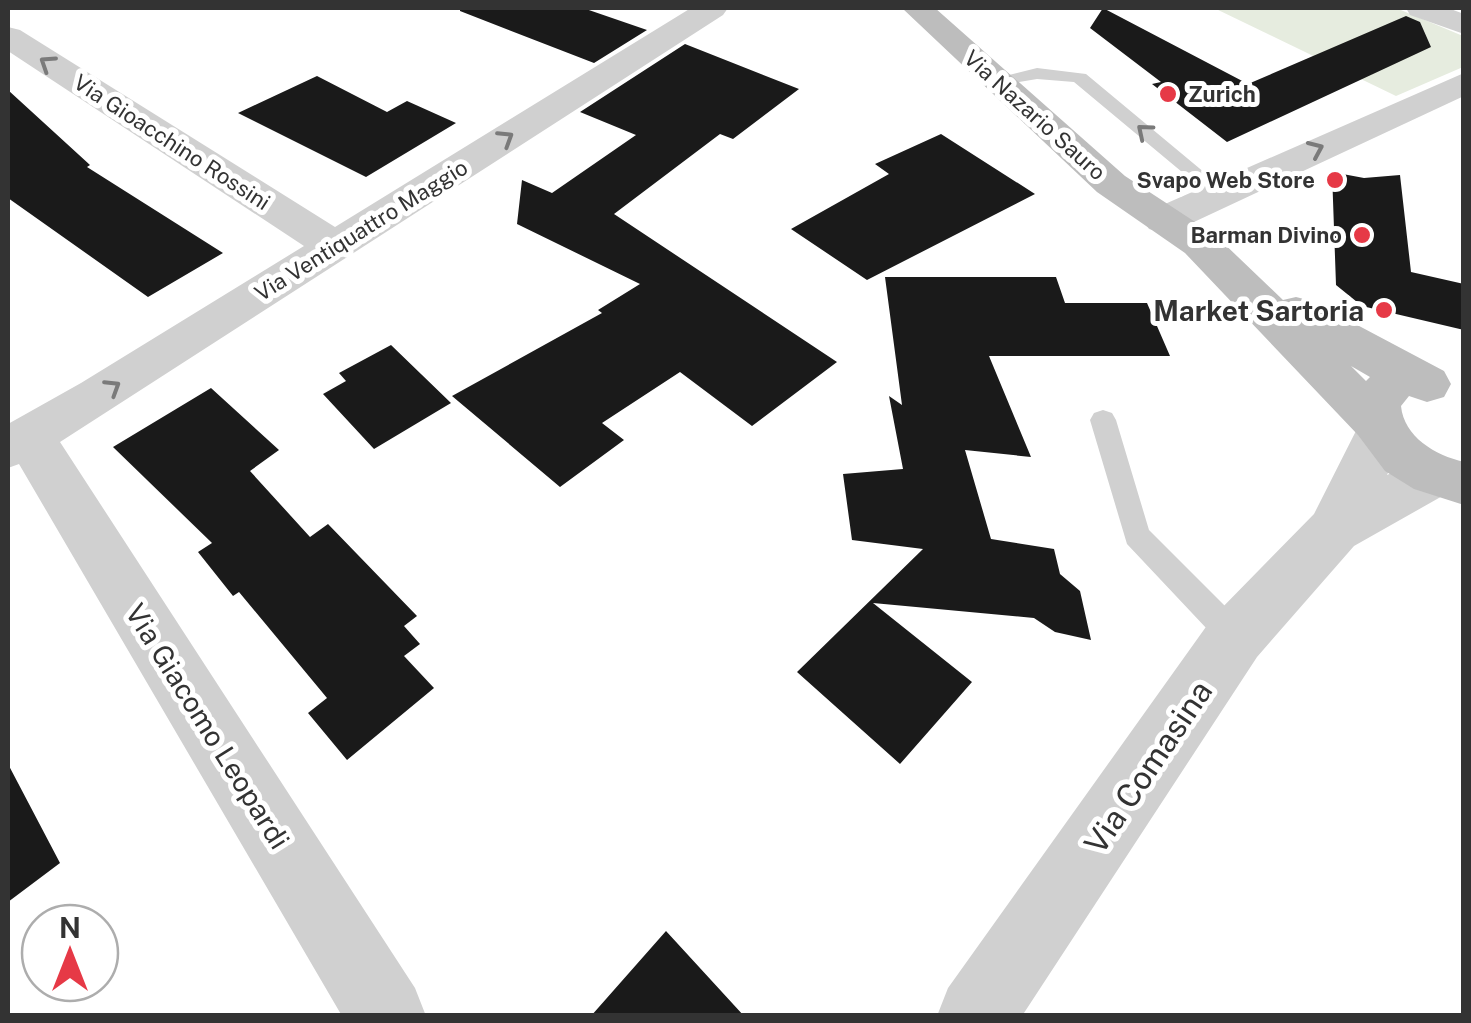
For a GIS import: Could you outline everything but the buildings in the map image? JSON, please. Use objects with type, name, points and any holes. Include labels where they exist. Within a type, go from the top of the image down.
[{"type":"main road","name":"Via Nazario Sauro","points":[[917,8],[1112,184],[1182,232],[1412,462],[1449,480]]},
{"type":"main road","points":[[1182,232],[1340,339],[1445,388]]},
{"type":"main road","points":[[1378,426],[1376,401],[1383,390],[1445,388]]},
{"type":"street","points":[[8,13],[26,8]]},
{"type":"street","name":"Via Ventiquattro Maggio","points":[[18,442],[336,247],[712,8]]},
{"type":"street","points":[[1420,8],[1464,26]]},
{"type":"street","name":"Via Gioacchino Rossini","points":[[8,38],[336,247]]},
{"type":"street","points":[[1182,232],[1219,193],[1464,83]]},
{"type":"street","name":"Via Comasina","points":[[976,1016],[1235,637],[1334,530],[1378,426]]},
{"type":"street","name":"Via Giacomo Leopardi","points":[[18,442],[386,1016]]},
{"type":"street","name":"Via Comasina","points":[[1334,530],[1449,480]]},
{"type":"lane","points":[[994,81],[1038,72],[1080,78],[1219,193]]},
{"type":"lane","points":[[1103,420],[1137,536],[1235,637]]},
{"type":"shaded area","points":[[1214,8],[1396,8],[1463,36],[1463,67],[1396,96]]},
{"type":"place","name":"Zurich","points":[[1168,94]]},
{"type":"place","name":"Svapo Web Store","points":[[1335,180]]},
{"type":"place","name":"Barman Divino","points":[[1362,235]]},
{"type":"place","name":"Market Sartoria","points":[[1384,310]]}]
